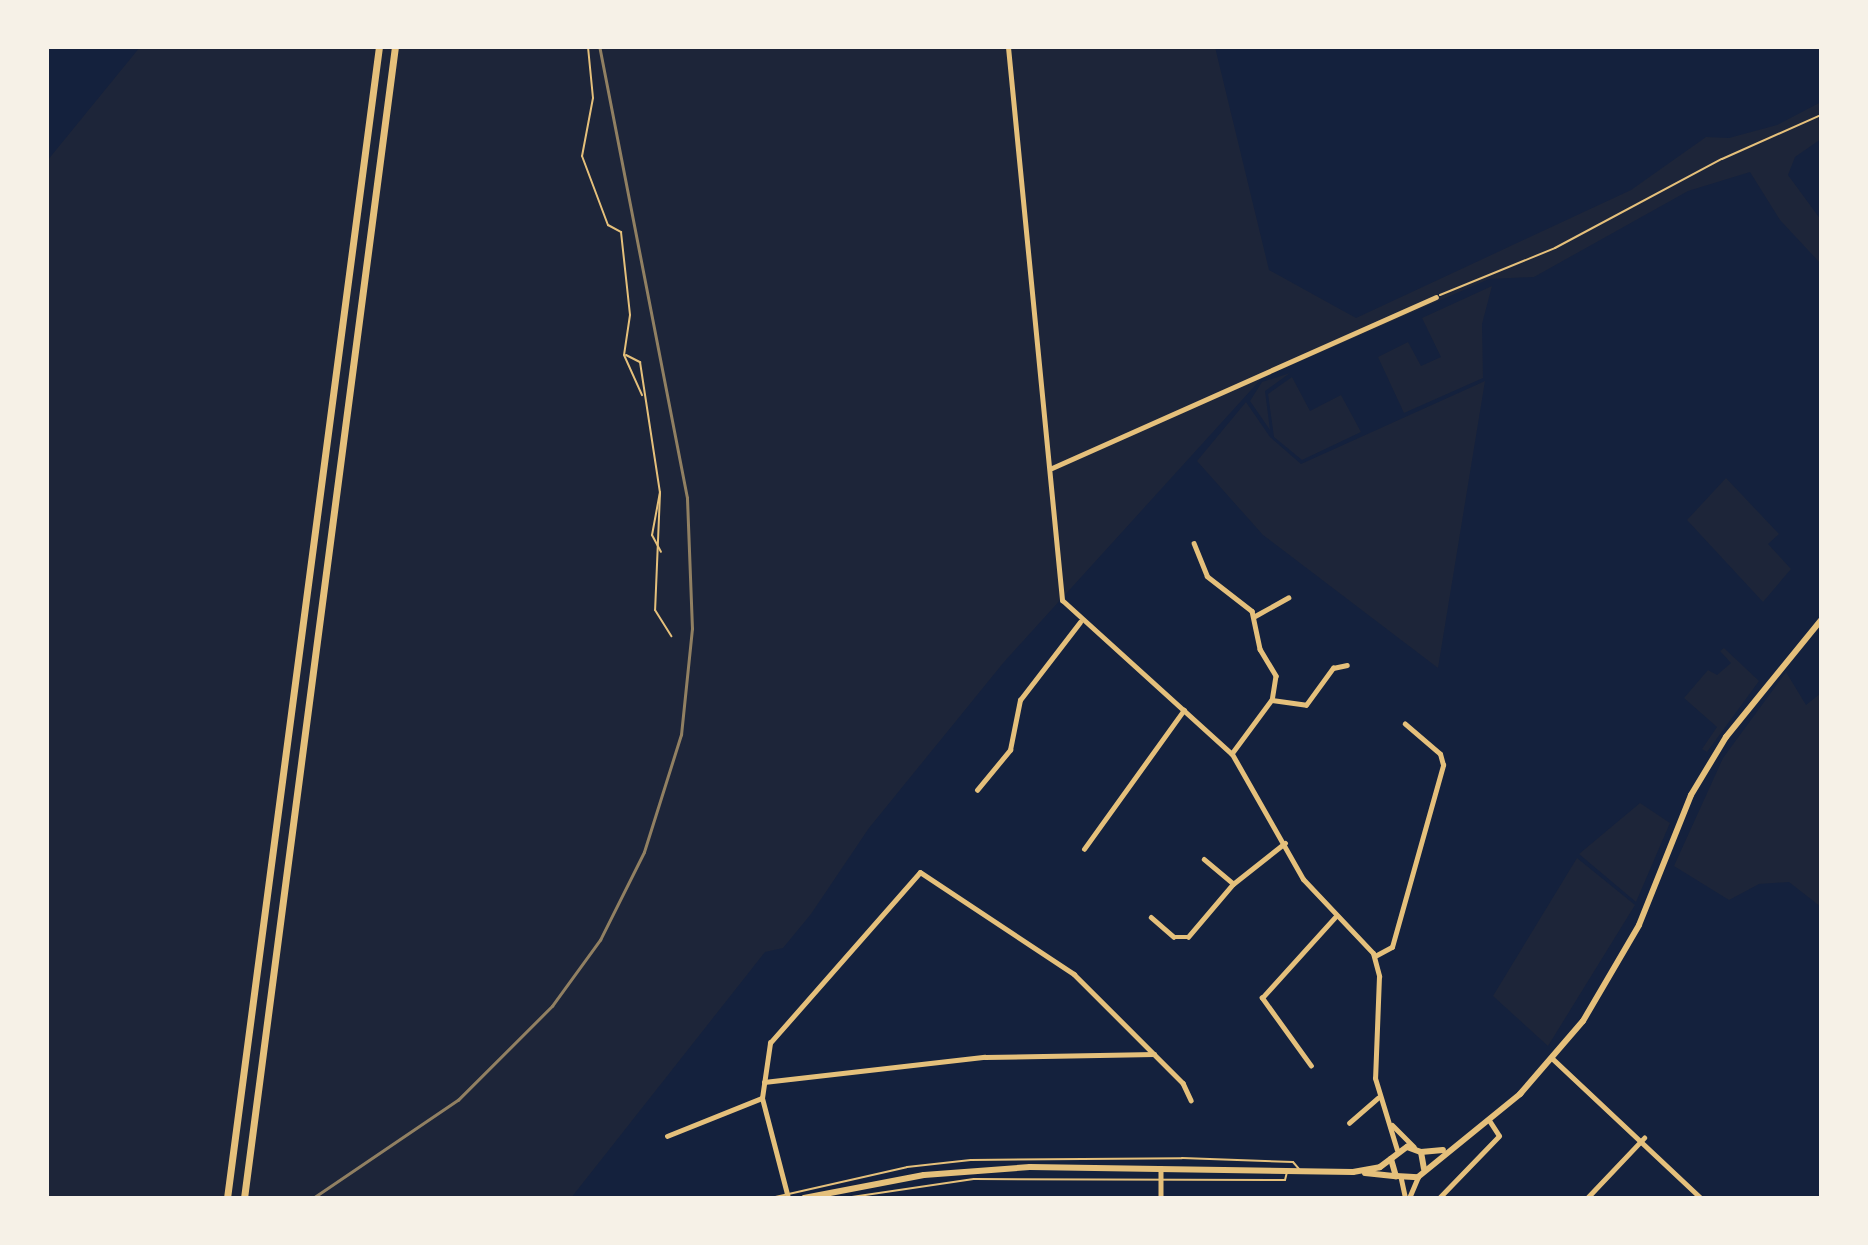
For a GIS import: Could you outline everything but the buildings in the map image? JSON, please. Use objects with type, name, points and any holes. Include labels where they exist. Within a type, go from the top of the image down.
[{"type":"highway","points":[[227,1198],[379,47]]},
{"type":"highway","points":[[244,1198],[395,47]]},
{"type":"main road","points":[[1008,47],[1052,468],[1059,592],[1080,622],[1185,709],[1232,754],[1285,843],[1303,879],[1375,956],[1378,1098],[1390,1123],[1397,1150]]},
{"type":"main road","points":[[1407,1198],[1421,1174],[1448,1149],[1490,1122],[1553,1059],[1612,976],[1691,795],[1726,737],[1821,620]]},
{"type":"main road","points":[[1390,1123],[1421,1152],[1448,1149]]},
{"type":"main road","points":[[1353,1172],[1391,1158],[1397,1150],[1414,1147]]},
{"type":"main road","points":[[1421,1152],[1421,1174]]},
{"type":"main road","points":[[1391,1158],[1407,1198]]},
{"type":"main road","points":[[804,1198],[973,1170],[1161,1167],[1353,1172],[1399,1178],[1421,1174]]},
{"type":"street","points":[[1052,468],[1436,297]]},
{"type":"street","points":[[1194,542],[1207,576],[1255,616],[1260,649],[1276,677],[1272,700],[1232,754]]},
{"type":"street","points":[[1255,616],[1288,598]]},
{"type":"street","points":[[977,790],[1010,750],[1020,699],[1080,622]]},
{"type":"street","points":[[1272,700],[1306,705],[1333,668],[1347,665]]},
{"type":"street","points":[[1084,849],[1185,709]]},
{"type":"street","points":[[1375,956],[1392,947],[1441,777],[1442,757],[1405,724]]},
{"type":"street","points":[[1151,917],[1184,939],[1233,884],[1285,843]]},
{"type":"street","points":[[1204,859],[1233,884]]},
{"type":"street","points":[[788,1196],[762,1098],[773,1038],[920,872],[1065,965],[1154,1054],[1192,1100]]},
{"type":"street","points":[[1311,1066],[1262,998],[1336,916]]},
{"type":"street","points":[[764,1082],[985,1057],[1154,1054]]},
{"type":"street","points":[[1553,1059],[1644,1138],[1701,1198]]},
{"type":"street","points":[[667,1136],[762,1098]]},
{"type":"street","points":[[1349,1123],[1378,1098]]},
{"type":"street","points":[[1439,1198],[1499,1136],[1490,1122]]},
{"type":"street","points":[[1587,1198],[1644,1138]]},
{"type":"street","points":[[1161,1167],[1161,1198]]},
{"type":"lane","points":[[771,1198],[907,1167],[1038,1157],[1293,1162],[1300,1171]]},
{"type":"lane","points":[[845,1198],[974,1179],[1161,1177],[1284,1180],[1287,1171]]},
{"type":"path","points":[[588,47],[593,98],[580,142],[608,225],[621,232],[630,315],[624,355],[642,395]]},
{"type":"path","points":[[1436,297],[1555,248],[1722,159],[1821,115]]},
{"type":"path","points":[[624,355],[640,362],[642,395],[660,492],[661,552],[655,610],[671,636]]},
{"type":"path","points":[[660,492],[652,535],[661,552]]},
{"type":"shaded area","points":[[140,47],[1215,47],[1269,270],[1356,318],[1631,190],[1706,137],[1729,138],[1777,125],[1821,102],[1821,139],[1795,157],[1788,175],[1821,220],[1821,264],[1780,220],[1750,172],[1688,191],[1534,277],[1489,279],[1262,378],[1004,662],[869,828],[811,914],[783,948],[765,952],[571,1198],[47,1198],[47,161]]},
{"type":"shaded area","points":[[1492,286],[1482,324],[1483,378],[1404,413],[1378,357],[1408,342],[1421,366],[1441,357],[1422,318]]},
{"type":"shaded area","points":[[1290,373],[1265,391],[1270,430],[1250,401],[1262,382]]},
{"type":"shaded area","points":[[1292,377],[1310,411],[1341,395],[1361,432],[1302,460],[1274,437],[1268,394]]},
{"type":"shaded area","points":[[1485,381],[1438,668],[1263,535],[1197,461],[1246,402],[1270,437],[1301,464]]},
{"type":"shaded area","points":[[1726,478],[1779,534],[1768,544],[1791,569],[1763,602],[1687,520]]},
{"type":"shaded area","points":[[1724,648],[1759,681],[1707,752],[1702,749],[1717,727],[1684,698],[1708,670],[1717,675],[1731,663],[1720,651]]},
{"type":"shaded area","points":[[1786,672],[1806,705],[1821,693],[1821,907],[1789,882],[1759,884],[1729,900],[1674,866],[1723,758]]},
{"type":"shaded area","points":[[1640,803],[1670,823],[1636,902],[1579,854]]},
{"type":"shaded area","points":[[1577,858],[1635,905],[1548,1046],[1493,996]]},
{"type":"railway","points":[[313,1198],[458,1100],[552,1006],[600,940],[644,852],[681,735],[692,629],[687,498],[599,47]]}]
